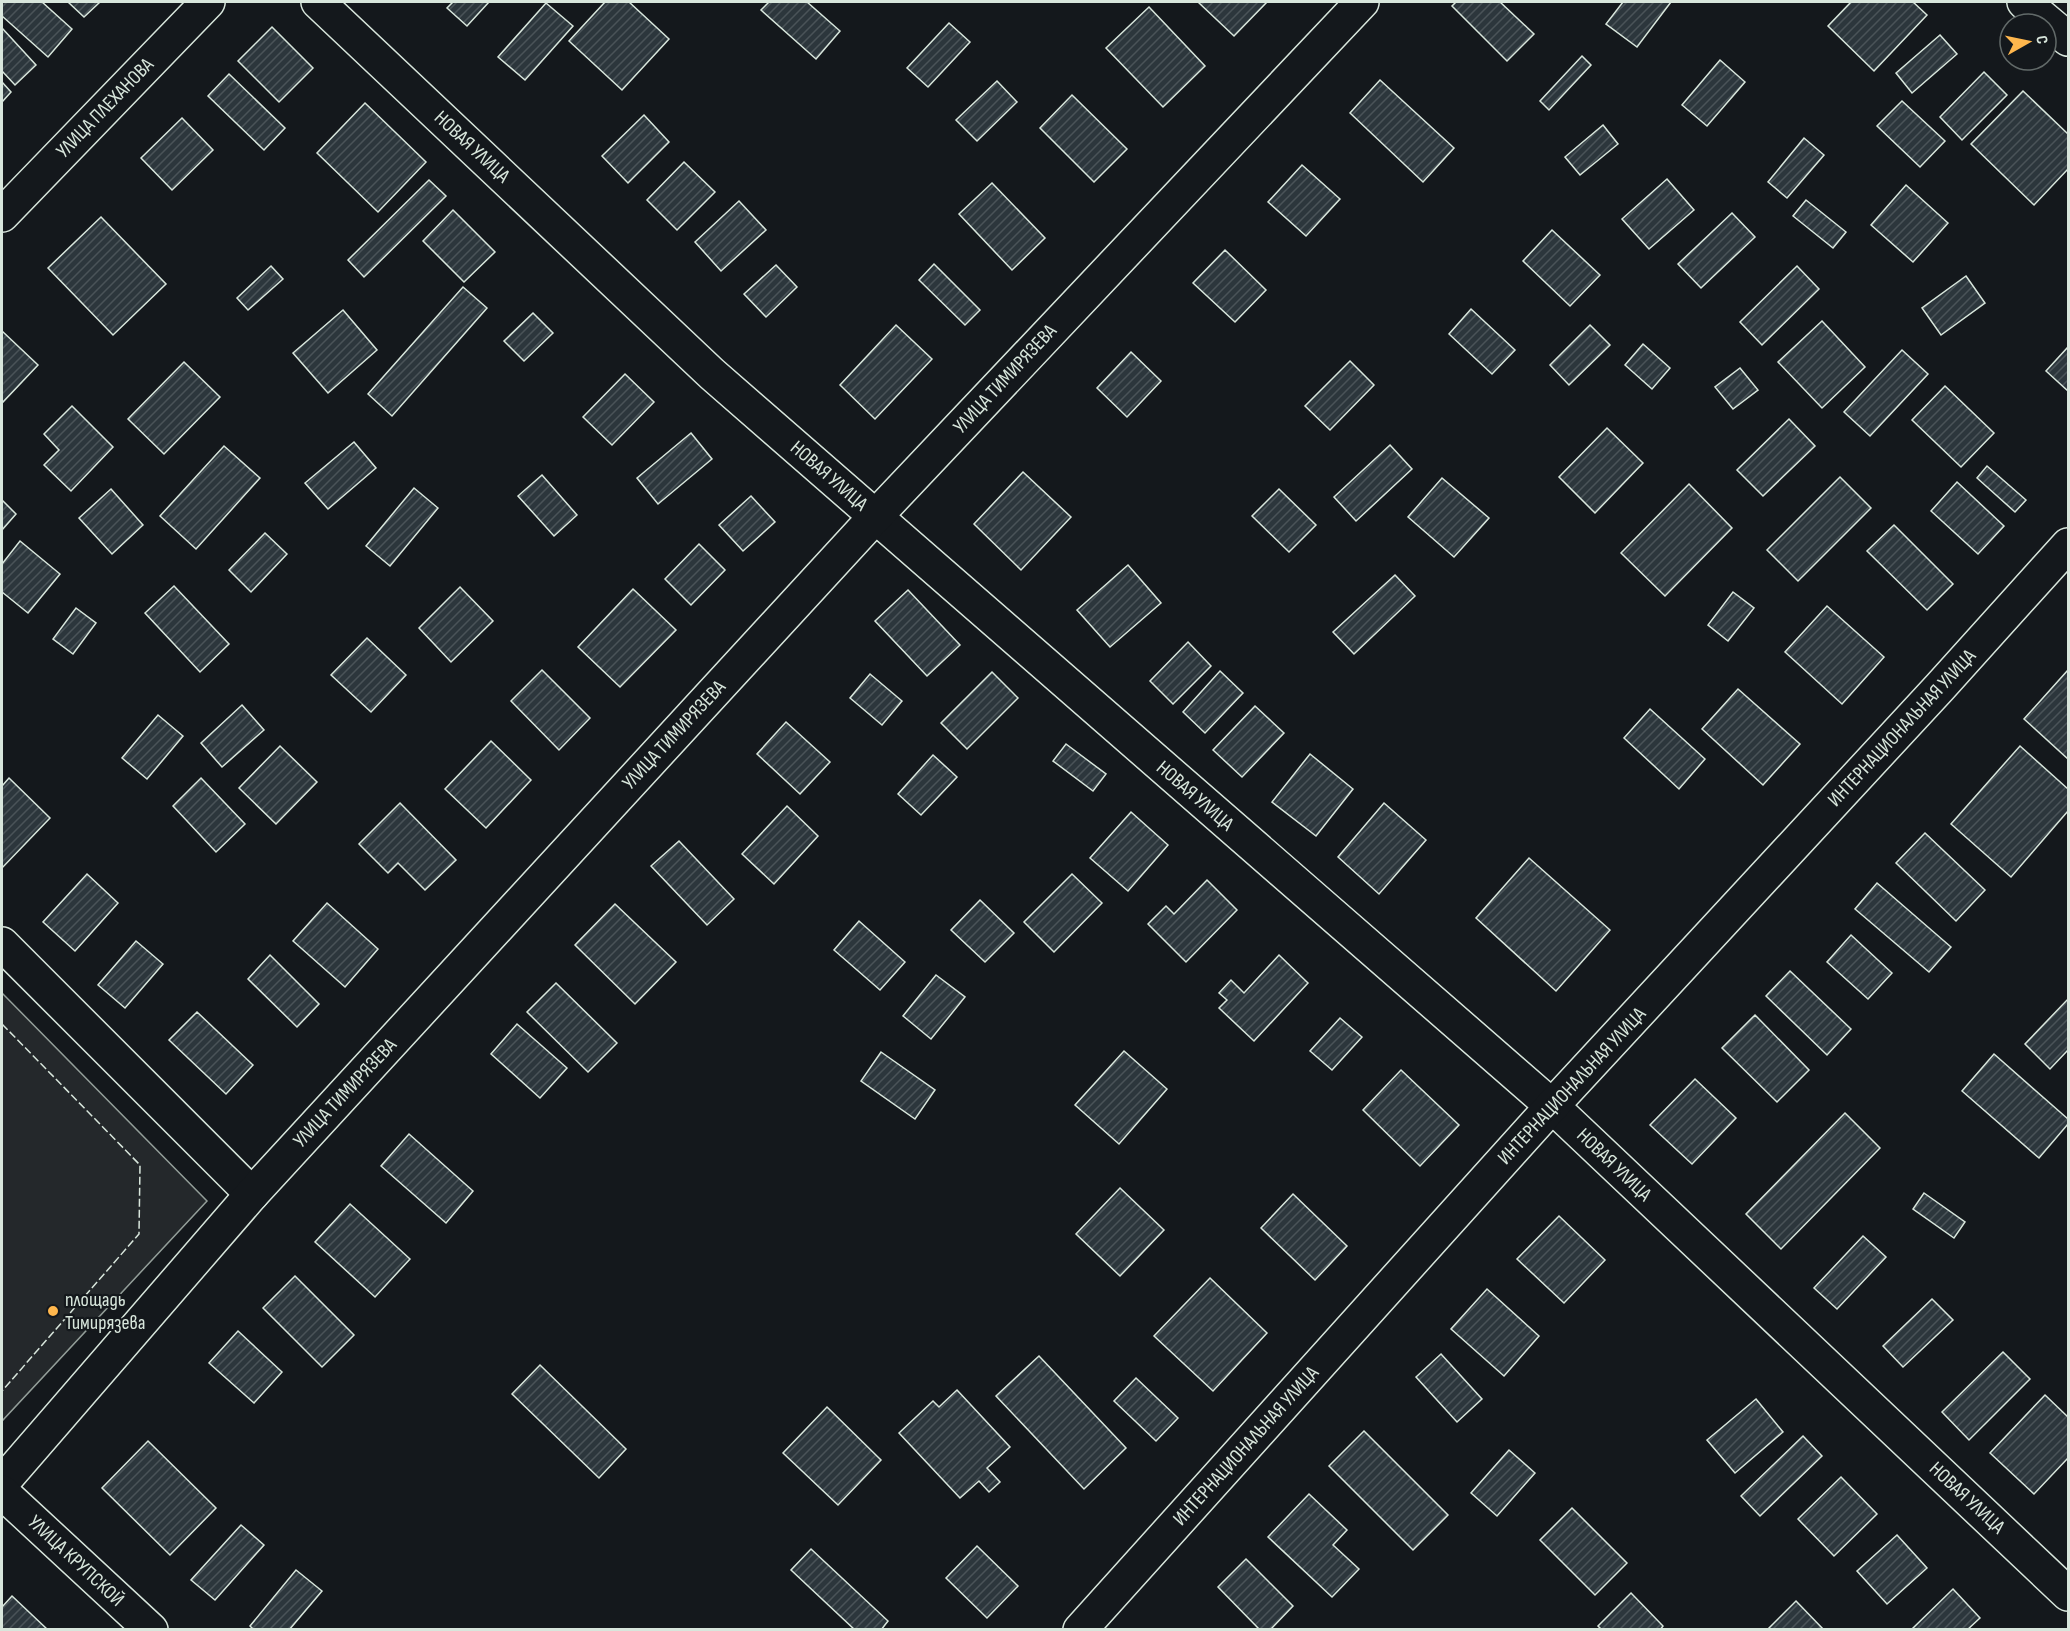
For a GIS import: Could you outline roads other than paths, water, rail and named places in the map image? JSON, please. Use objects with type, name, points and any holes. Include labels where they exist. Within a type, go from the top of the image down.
[{"type":"street","name":"УЛИЦА ПЛЕХАНОВА","points":[[2,215],[208,2]]},
{"type":"street","name":"НОВАЯ УЛИЦА","points":[[318,2],[712,374],[1552,1106],[2068,1594]]},
{"type":"street","name":"УЛИЦА ТИМИРЯЗЕВА","points":[[2,1483],[252,1194],[875,517],[1362,2]]},
{"type":"street","points":[[2024,2],[2068,39]]},
{"type":"street","name":"ИНТЕРНАЦИОНАЛЬНАЯ УЛИЦА","points":[[1080,1629],[1552,1106],[1940,687],[2068,545]]},
{"type":"street","points":[[2,944],[252,1194]]},
{"type":"street","name":"УЛИЦА КРУПСКОЙ","points":[[2,1491],[151,1629]]},
{"type":"place","name":"площадь Тимирязева","points":[[53,1311]]}]
